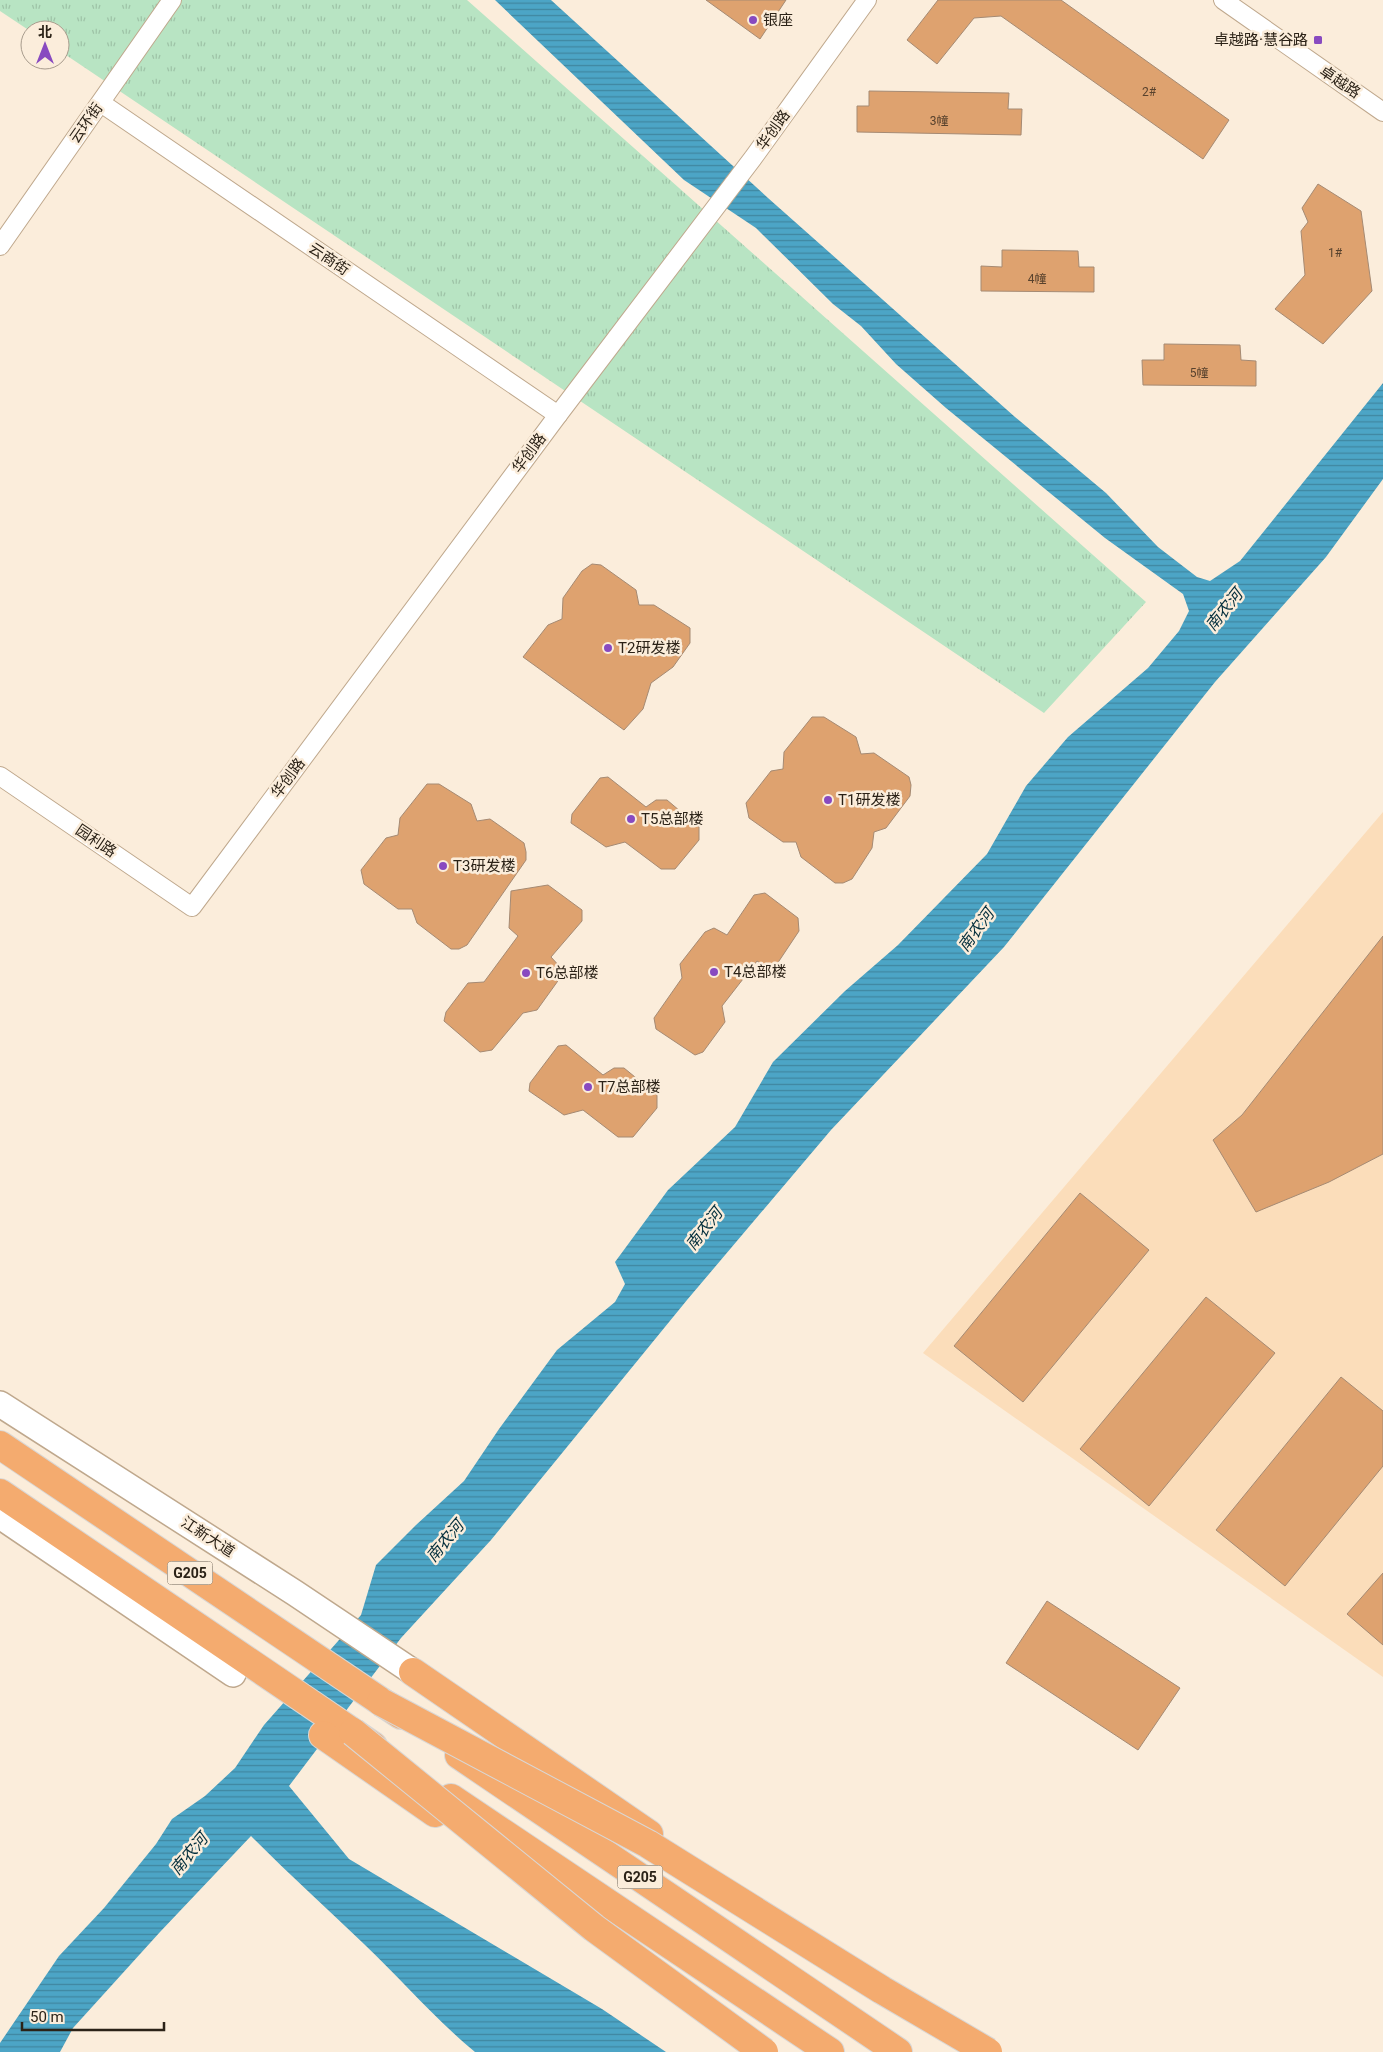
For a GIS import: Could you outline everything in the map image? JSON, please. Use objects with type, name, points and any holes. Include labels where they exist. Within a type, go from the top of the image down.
[{"type":"highway","name":"G205","points":[[0,1445],[898,2052]]},
{"type":"highway","name":"G205","points":[[0,1493],[352,1743],[830,2052]]},
{"type":"highway","points":[[413,1672],[968,2052]]},
{"type":"highway","points":[[233,1674],[352,1743],[779,2052]]},
{"type":"highway","points":[[381,1702],[648,1844],[882,1990],[988,2052]]},
{"type":"highway","points":[[352,1743],[594,1928],[764,2052]]},
{"type":"street","name":"云环街","points":[[0,246],[172,0]]},
{"type":"street","name":"华创路","points":[[192,907],[558,415],[753,158],[867,0]]},
{"type":"street","name":"卓越路","points":[[1223,0],[1383,112]]},
{"type":"street","name":"云商街","points":[[100,103],[558,415]]},
{"type":"street","name":"园利路","points":[[0,776],[192,907]]},
{"type":"street","name":"江新大道","points":[[0,1404],[295,1593],[413,1672]]},
{"type":"street","points":[[0,1516],[233,1674]]},
{"type":"shaded area","points":[[1383,812],[1383,1677],[923,1353]]},
{"type":"green space","points":[[0,0],[467,0],[1146,602],[1044,713],[70,58],[70,20],[20,20],[20,24],[0,11]]},
{"type":"water","name":"南农河","points":[[495,0],[551,0],[768,198],[1015,417],[1106,493],[1158,547],[1197,577],[1210,581],[1240,561],[1383,383],[1383,479],[1326,557],[1215,682],[1004,947],[831,1130],[687,1300],[491,1540],[401,1638],[289,1786],[349,1859],[602,2009],[666,2052],[475,2052],[251,1836],[73,2028],[60,2052],[0,2052],[0,2043],[59,1956],[104,1908],[156,1844],[172,1819],[205,1796],[235,1768],[264,1725],[361,1615],[376,1565],[464,1481],[499,1429],[557,1350],[615,1302],[625,1284],[615,1262],[668,1190],[735,1127],[773,1062],[845,991],[898,945],[987,854],[1026,786],[1068,737],[1148,668],[1179,631],[1189,611],[1183,594],[1105,538],[946,408],[896,364],[861,326],[833,304],[756,228],[684,180]]},
{"type":"building","name":"银座","points":[[706,0],[786,0],[760,39]]},
{"type":"building","points":[[938,0],[1061,0],[1229,120],[1203,159],[1001,16],[974,18],[937,64],[907,40]]},
{"type":"building","points":[[869,91],[1009,93],[1008,109],[1022,109],[1021,135],[857,132],[857,106],[869,106]]},
{"type":"building","points":[[1318,184],[1361,211],[1372,291],[1323,344],[1275,309],[1305,275],[1301,231],[1308,222],[1302,208]]},
{"type":"building","points":[[1002,250],[1078,251],[1079,267],[1094,267],[1094,292],[981,291],[981,266],[1002,267]]},
{"type":"building","points":[[1164,344],[1240,345],[1241,360],[1256,361],[1256,386],[1143,385],[1142,360],[1164,360]]},
{"type":"building","name":"T2研发楼","points":[[592,564],[601,565],[636,590],[639,605],[654,605],[690,628],[690,643],[673,667],[651,683],[643,709],[624,730],[523,657],[548,625],[562,619],[563,598],[582,571]]},
{"type":"building","name":"T1研发楼","points":[[812,717],[824,717],[856,737],[861,754],[874,753],[909,777],[911,785],[910,796],[886,828],[874,832],[872,848],[852,879],[843,883],[835,883],[801,857],[796,842],[783,842],[749,818],[746,803],[771,771],[783,769],[784,752]]},
{"type":"building","name":"T5总部楼","points":[[608,777],[646,807],[656,800],[667,800],[699,827],[699,840],[675,869],[661,869],[625,842],[606,847],[571,823],[572,814],[600,778]]},
{"type":"building","name":"T3研发楼","points":[[427,784],[439,784],[471,804],[477,821],[490,819],[524,843],[526,852],[526,860],[467,945],[459,949],[451,949],[417,923],[412,909],[398,909],[364,884],[361,870],[386,838],[398,835],[400,818]]},
{"type":"building","name":"T6总部楼","points":[[548,885],[582,910],[582,921],[551,957],[561,968],[560,978],[537,1010],[523,1013],[492,1050],[480,1052],[444,1021],[446,1012],[468,983],[484,982],[518,936],[509,928],[511,891]]},
{"type":"building","name":"T4总部楼","points":[[765,893],[798,918],[799,931],[777,964],[767,967],[757,961],[722,1006],[725,1022],[703,1052],[695,1055],[656,1029],[654,1018],[682,978],[680,964],[705,932],[714,928],[727,935],[754,895]]},
{"type":"building","points":[[1383,936],[1383,1154],[1329,1182],[1256,1212],[1213,1140],[1242,1115]]},
{"type":"building","name":"T7总部楼","points":[[566,1045],[603,1075],[614,1068],[624,1068],[657,1095],[657,1108],[633,1137],[618,1137],[583,1110],[564,1115],[529,1091],[530,1083],[558,1046]]},
{"type":"building","points":[[1080,1193],[1149,1250],[1023,1402],[954,1346]]},
{"type":"building","points":[[1206,1297],[1275,1353],[1149,1506],[1080,1449]]},
{"type":"building","points":[[1341,1377],[1383,1411],[1383,1466],[1285,1586],[1216,1530]]},
{"type":"building","points":[[1383,1573],[1383,1645],[1347,1614]]},
{"type":"building","points":[[1047,1601],[1180,1688],[1138,1750],[1006,1663]]},
{"type":"place","name":"银座","points":[[753,20]]},
{"type":"place","name":"卓越路·慧谷路","points":[[1318,40]]},
{"type":"place","name":"T2研发楼","points":[[608,648]]},
{"type":"place","name":"T1研发楼","points":[[828,800]]},
{"type":"place","name":"T5总部楼","points":[[631,819]]},
{"type":"place","name":"T3研发楼","points":[[443,866]]},
{"type":"place","name":"T4总部楼","points":[[714,972]]},
{"type":"place","name":"T6总部楼","points":[[526,973]]},
{"type":"place","name":"T7总部楼","points":[[588,1087]]}]
